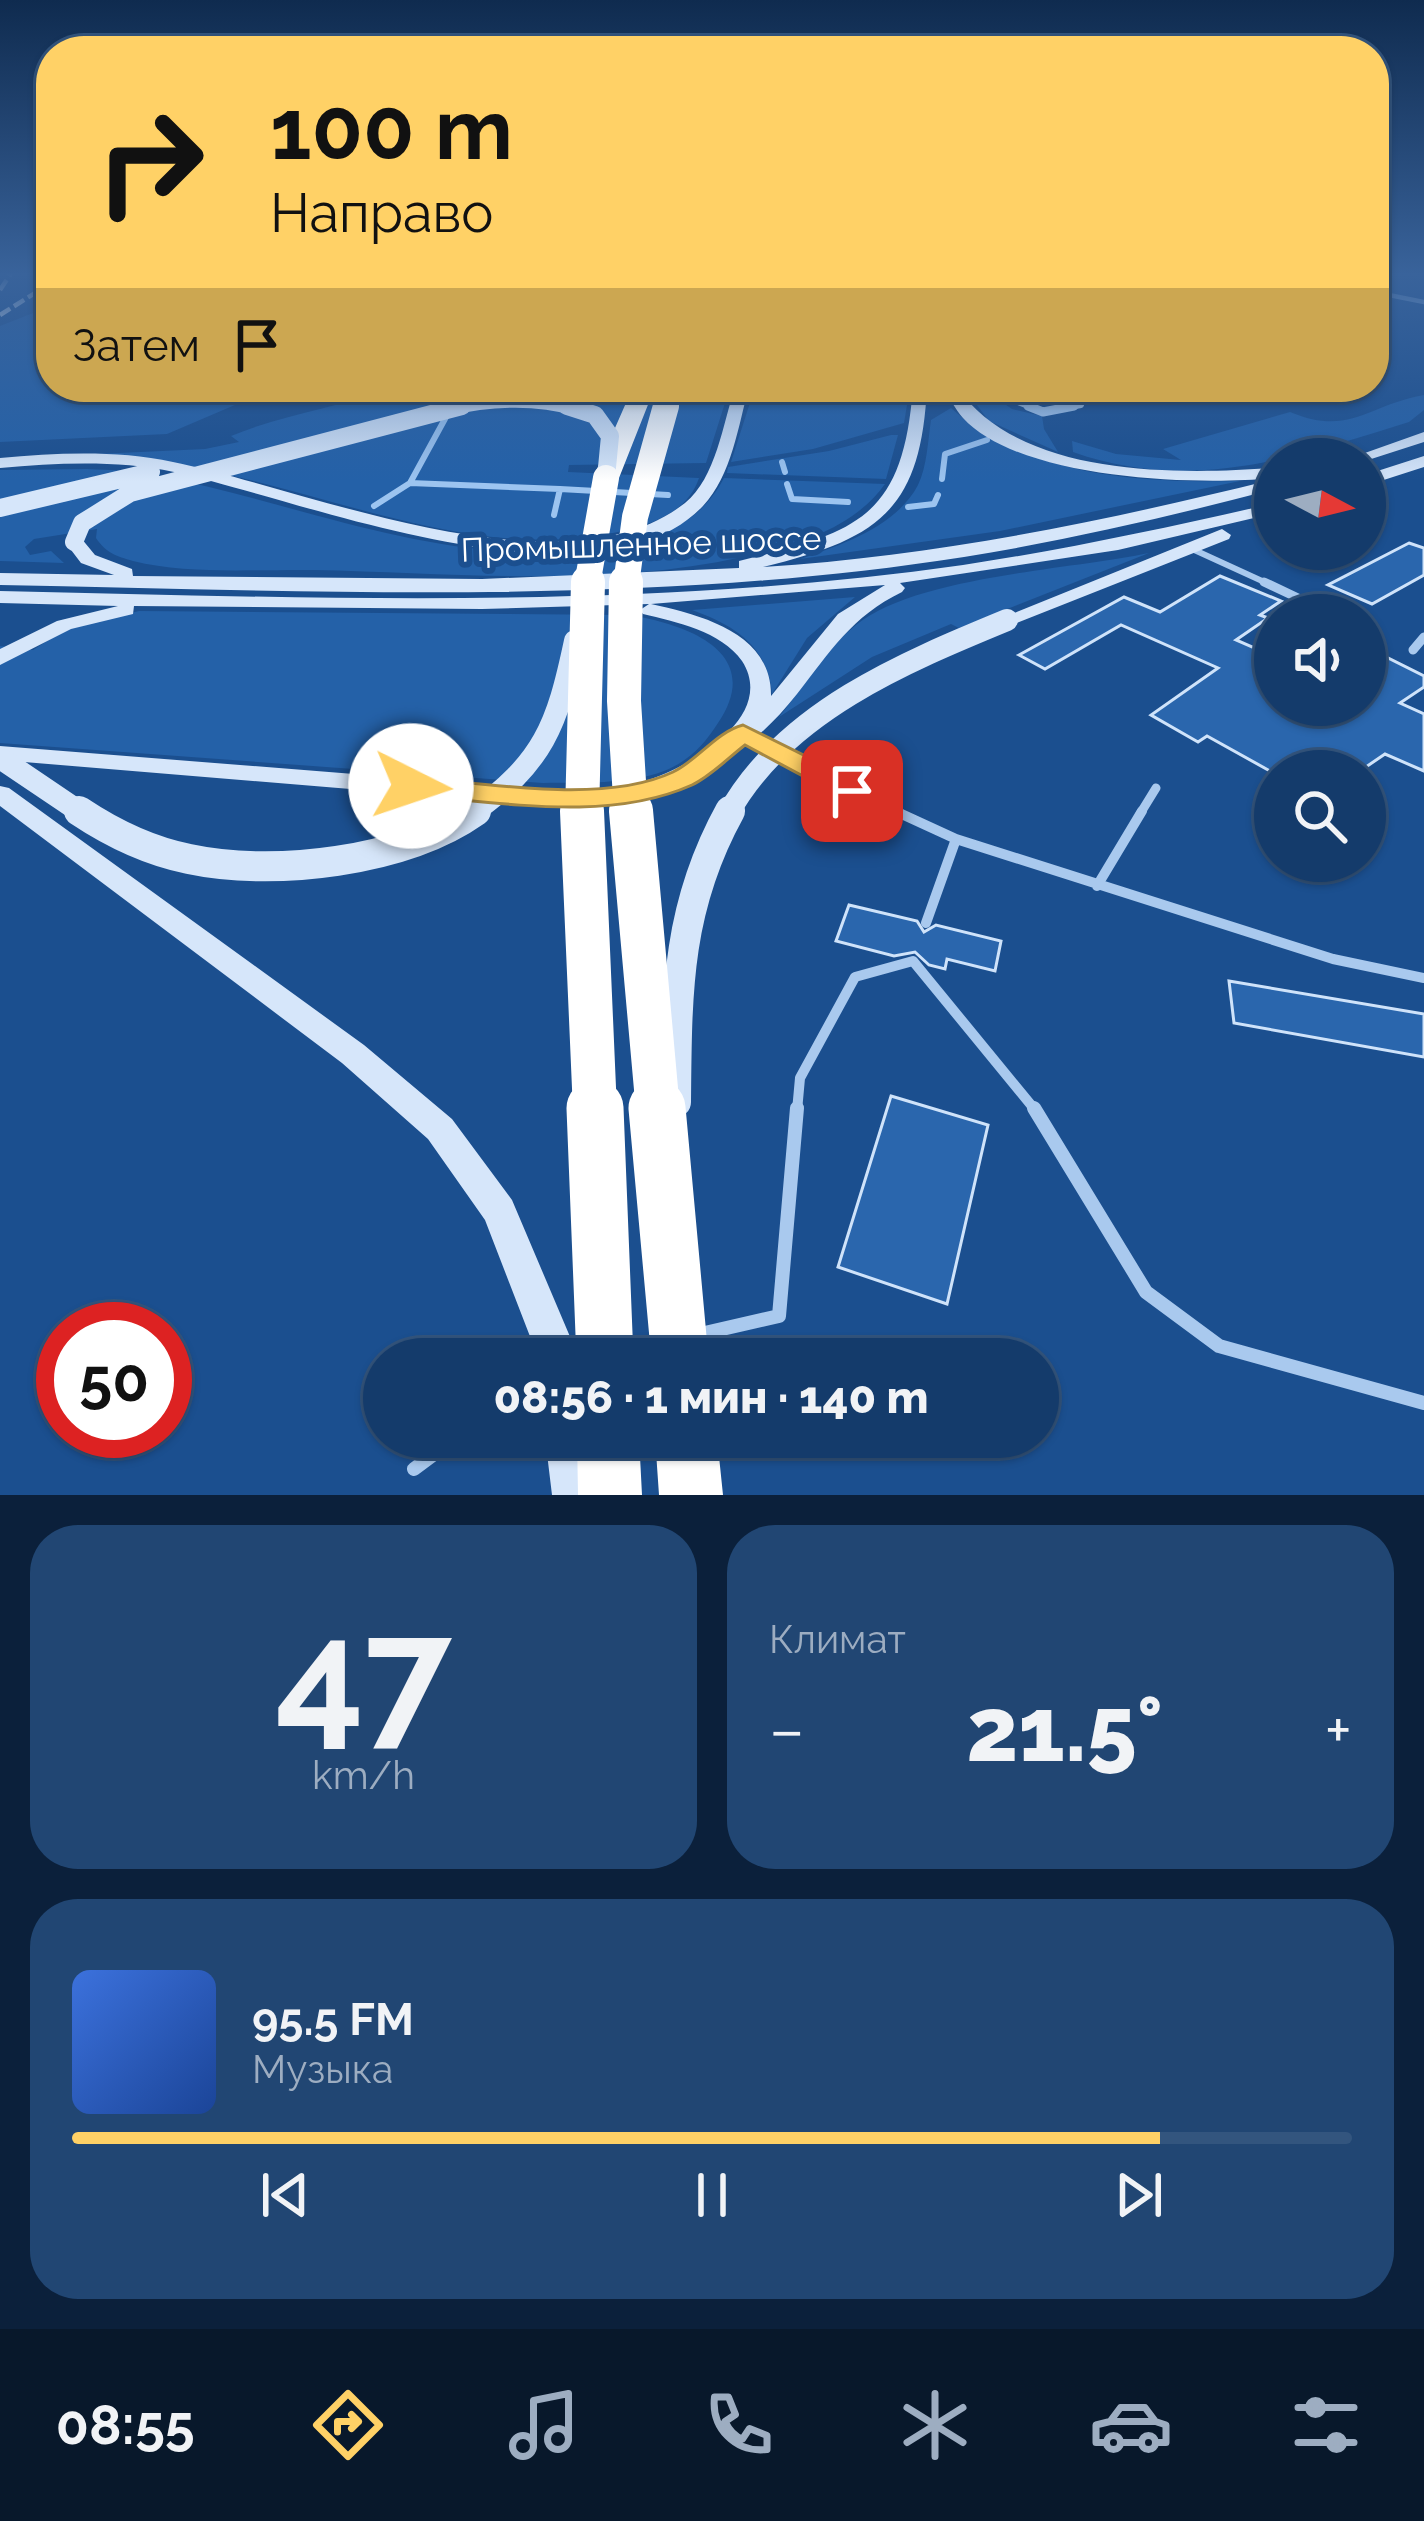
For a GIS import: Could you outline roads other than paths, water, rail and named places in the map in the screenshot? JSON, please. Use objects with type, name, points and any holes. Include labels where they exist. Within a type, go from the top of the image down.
[{"type":"highway","points":[[604,1338],[577,601],[606,478],[638,402]]},
{"type":"highway","points":[[667,402],[638,490],[626,559],[621,640],[641,934],[678,1338]]},
{"type":"highway","points":[[609,1458],[610,1495]]},
{"type":"highway","points":[[688,1458],[691,1495]]},
{"type":"main road","points":[[0,508],[441,402]]},
{"type":"main road","points":[[181,582],[100,565],[77,550],[74,542],[82,523],[151,485],[477,404],[553,402],[595,415],[610,436],[606,478]]},
{"type":"main road","points":[[0,463],[79,459],[144,463],[441,536],[525,546],[606,544],[649,533],[694,506],[710,482],[737,402]]},
{"type":"main road","points":[[637,582],[731,568],[803,550],[874,515],[898,490],[909,467],[918,402]]},
{"type":"main road","points":[[957,402],[981,424],[1056,457],[1166,476],[1254,474]]},
{"type":"main road","points":[[1386,449],[1424,436]]},
{"type":"main road","points":[[1386,474],[1424,461]]},
{"type":"main road","name":"Промышленное шоссе","points":[[0,579],[637,582],[804,572],[960,554],[1184,511],[1254,490]]},
{"type":"main road","name":"Промышленное шоссе","points":[[0,597],[577,601],[787,592],[974,571],[1254,516]]},
{"type":"main road","points":[[672,1255],[681,950],[688,911],[715,837],[755,776],[787,739],[820,713],[897,668],[1254,520]]},
{"type":"main road","points":[[0,755],[586,798],[624,795],[684,778],[743,733],[789,688],[830,629],[848,614],[895,589],[974,571]]},
{"type":"main road","points":[[0,755],[119,834],[170,855],[221,864],[278,866],[377,852],[464,818],[507,790],[535,759],[560,708],[577,601],[671,614],[736,642],[759,672],[761,692],[743,733]]},
{"type":"main road","points":[[0,658],[39,634],[120,610],[236,602]]},
{"type":"main road","points":[[0,794],[353,1054],[440,1130],[499,1210],[548,1338]]},
{"type":"main road","points":[[569,1458],[574,1495]]},
{"type":"street","points":[[1014,402],[1043,412],[1072,410],[1082,402]]},
{"type":"lane","points":[[1190,548],[1289,594]]},
{"type":"lane","points":[[1413,650],[1424,637]]},
{"type":"lane","points":[[743,733],[817,775],[956,839],[1334,959],[1424,978]]},
{"type":"lane","points":[[1097,886],[1156,788]]},
{"type":"lane","points":[[926,923],[956,839]]},
{"type":"lane","points":[[680,1338],[779,1316],[800,1078],[855,977],[913,961],[1024,1092],[1146,1292],[1219,1346],[1424,1403]]},
{"type":"lane","points":[[414,1469],[429,1458]]},
{"type":"waterway","points":[[450,409],[454,402]]},
{"type":"waterway","points":[[410,483],[452,406]]},
{"type":"waterway","points":[[942,479],[945,454],[987,440]]},
{"type":"waterway","points":[[782,462],[785,472]]},
{"type":"waterway","points":[[374,506],[410,483]]},
{"type":"waterway","points":[[410,483],[560,489]]},
{"type":"waterway","points":[[787,484],[792,499],[848,502]]},
{"type":"waterway","points":[[554,515],[560,489]]},
{"type":"waterway","points":[[560,489],[668,495]]},
{"type":"waterway","points":[[908,507],[934,504],[938,495]]}]
